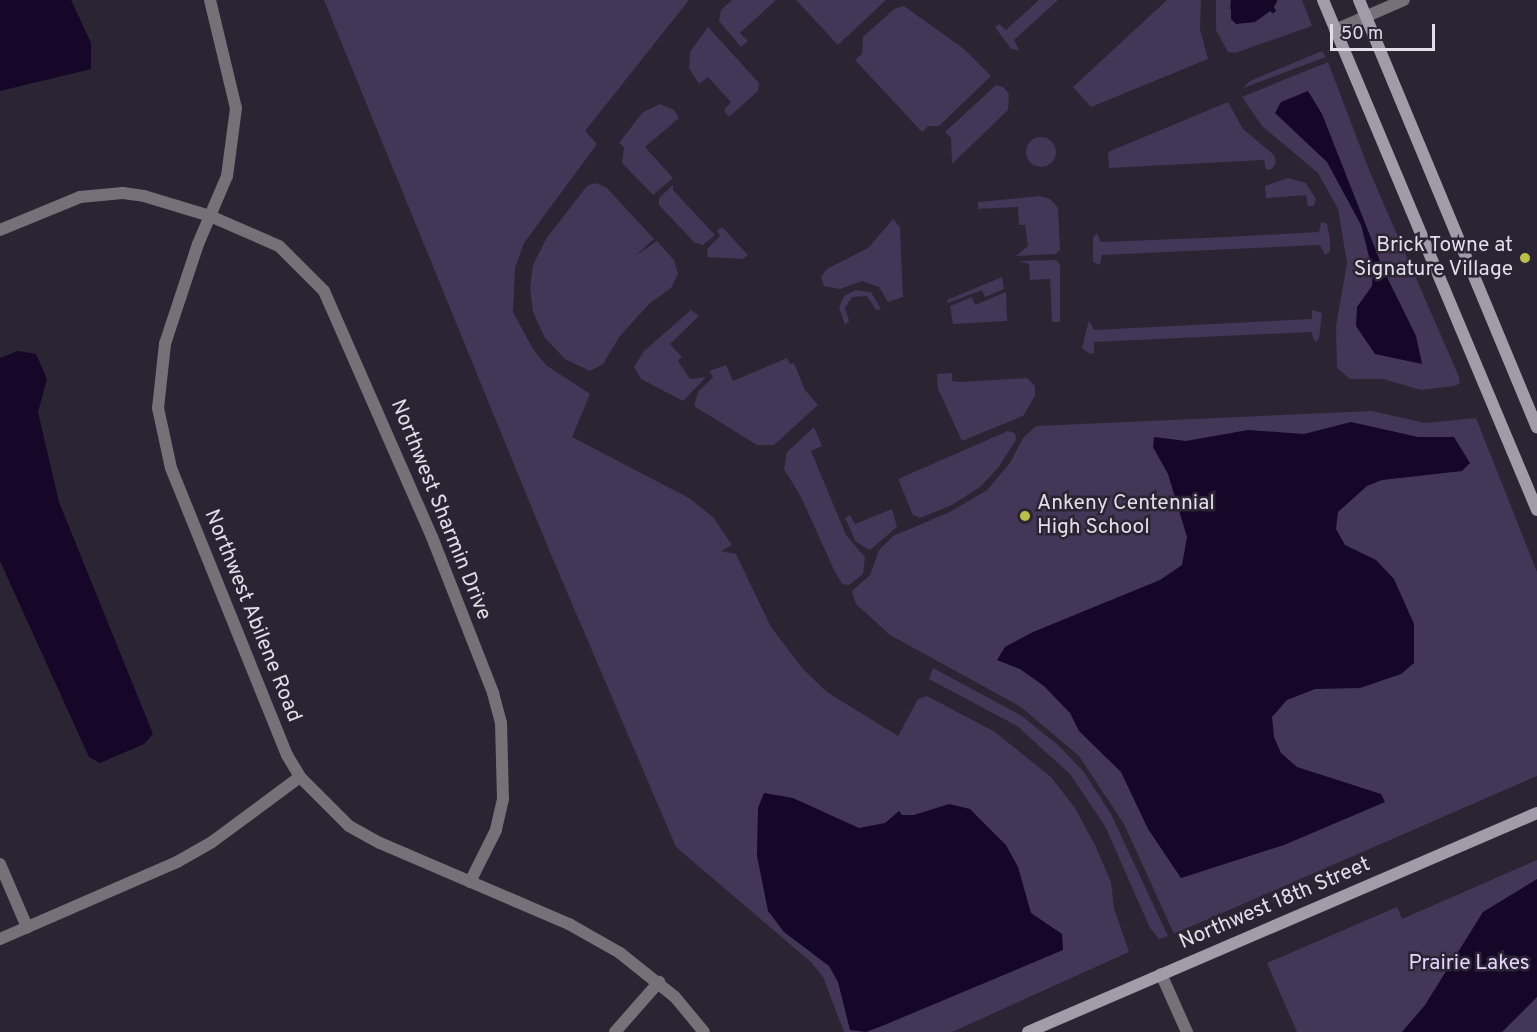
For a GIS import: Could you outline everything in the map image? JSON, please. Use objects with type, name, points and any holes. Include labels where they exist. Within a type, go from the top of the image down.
[{"type":"main road","points":[[1323,0],[1537,510]]},
{"type":"main road","points":[[1359,0],[1537,427]]},
{"type":"main road","name":"Northwest 18th Street","points":[[1028,1032],[1537,813]]},
{"type":"street","name":"Northwest Abilene Road","points":[[210,0],[236,108],[227,176],[210,216],[165,344],[158,408],[171,468],[279,737],[300,777],[349,826],[380,843],[569,924],[630,959],[659,982],[704,1032]]},
{"type":"street","points":[[1335,30],[1404,0]]},
{"type":"street","name":"Northwest Sharmin Drive","points":[[0,230],[61,203],[100,194],[144,195],[210,216],[279,246],[324,291],[432,537],[493,693],[501,723],[503,799],[496,830],[470,882]]},
{"type":"street","points":[[0,939],[177,862],[212,842],[300,777]]},
{"type":"street","points":[[0,864],[27,927]]},
{"type":"street","points":[[1161,974],[1187,1032]]},
{"type":"street","points":[[615,1032],[659,982]]},
{"type":"green space","points":[[324,0],[689,0],[585,131],[597,144],[524,243],[515,268],[513,312],[533,349],[546,365],[590,394],[572,437],[689,498],[713,517],[732,545],[721,551],[736,554],[771,627],[803,669],[827,692],[898,736],[918,699],[927,696],[995,732],[1051,777],[1075,808],[1095,845],[1111,882],[1114,908],[1129,952],[952,1032],[844,1032],[823,977],[812,963],[676,847],[549,550]]},
{"type":"green space","points":[[732,0],[776,0],[740,33],[748,41],[741,47],[719,21],[721,10]]},
{"type":"green space","points":[[796,0],[886,0],[838,45]]},
{"type":"green space","points":[[1039,0],[1058,0],[1014,40],[1019,50],[1011,49],[995,27],[999,24],[1006,30]]},
{"type":"green space","points":[[1167,0],[1201,0],[1200,29],[1208,59],[1091,107],[1073,87]]},
{"type":"green space","points":[[1216,0],[1231,0],[1229,9],[1277,4],[1277,0],[1302,0],[1312,26],[1235,53],[1228,52],[1216,30]]},
{"type":"green space","points":[[904,6],[964,49],[991,76],[939,126],[928,126],[922,132],[855,60],[862,54],[863,37],[894,9]]},
{"type":"green space","points":[[708,27],[759,83],[758,91],[729,117],[724,110],[731,102],[708,77],[699,84],[689,68],[690,52]]},
{"type":"green space","points":[[1322,51],[1326,57],[1243,88],[1250,81]]},
{"type":"green space","points":[[1328,62],[1369,170],[1459,377],[1460,383],[1455,386],[1421,390],[1383,379],[1350,379],[1337,368],[1336,326],[1347,263],[1338,209],[1318,173],[1262,126],[1242,97]]},
{"type":"green space","points":[[996,85],[1003,87],[1009,94],[1008,110],[952,164],[951,138],[945,132]]},
{"type":"green space","points":[[1228,102],[1243,129],[1274,155],[1276,163],[1272,169],[1266,170],[1264,160],[1109,168],[1108,152]]},
{"type":"green space","points":[[660,104],[674,110],[679,118],[645,147],[673,178],[653,195],[622,163],[624,147],[619,143],[643,112]]},
{"type":"green space","points":[[1041,137],[1052,141],[1056,152],[1052,163],[1041,167],[1030,163],[1026,152],[1030,141]]},
{"type":"green space","points":[[1288,178],[1306,183],[1316,199],[1314,206],[1308,206],[1306,195],[1266,198],[1265,186]]},
{"type":"green space","points":[[595,183],[606,187],[654,239],[635,256],[657,241],[674,260],[678,274],[671,288],[649,304],[620,336],[603,364],[590,371],[565,359],[545,338],[533,312],[530,288],[533,265],[546,239],[587,186]]},
{"type":"green space","points":[[673,185],[673,190],[715,235],[703,245],[695,243],[659,205],[659,198]]},
{"type":"green space","points":[[1040,196],[1050,199],[1058,208],[1060,250],[1055,254],[1016,256],[1028,246],[1025,225],[1019,225],[1018,207],[978,209],[978,202]]},
{"type":"green space","points":[[893,219],[900,227],[903,297],[888,302],[879,287],[862,281],[840,289],[824,286],[821,277],[827,269],[868,248]]},
{"type":"green space","points":[[1321,222],[1327,224],[1330,239],[1330,252],[1325,255],[1320,245],[1102,255],[1100,265],[1093,262],[1093,238],[1097,233],[1101,242],[1227,237],[1319,232]]},
{"type":"green space","points":[[722,227],[748,255],[743,259],[708,257],[707,249],[720,236],[717,231]]},
{"type":"green space","points":[[1056,260],[1060,265],[1060,322],[1052,322],[1050,279],[1030,280],[1029,264],[1019,261]]},
{"type":"green space","points":[[1002,277],[1004,289],[985,297],[982,290],[948,303],[947,300]]},
{"type":"green space","points":[[855,290],[871,292],[881,309],[876,310],[867,296],[852,297],[845,308],[849,321],[845,325],[839,307],[844,296]]},
{"type":"green space","points":[[1006,292],[1007,321],[953,324],[950,306],[972,297],[975,305]]},
{"type":"green space","points":[[691,310],[699,316],[670,344],[682,357],[678,361],[690,379],[706,377],[683,401],[641,379],[634,367],[644,351]]},
{"type":"green space","points":[[1312,310],[1322,313],[1319,339],[1315,342],[1311,332],[1094,342],[1094,353],[1090,354],[1082,348],[1089,320],[1094,330],[1312,319]]},
{"type":"green space","points":[[787,358],[790,364],[794,363],[805,390],[818,405],[774,445],[757,445],[694,406],[698,392],[713,377],[709,371],[726,365],[733,381]]},
{"type":"green space","points":[[952,373],[952,381],[959,382],[1027,378],[1035,386],[1035,396],[1023,416],[962,441],[938,389],[937,374]]},
{"type":"green space","points":[[1372,411],[1425,423],[1476,418],[1537,572],[1537,776],[1174,934],[1124,824],[1079,756],[1021,707],[890,635],[856,604],[852,591],[870,575],[879,550],[893,536],[950,512],[987,490],[1010,463],[1023,438],[1036,426]]},
{"type":"green space","points":[[814,427],[822,446],[811,451],[846,535],[865,557],[863,574],[849,585],[842,584],[834,570],[801,497],[784,469],[787,452]]},
{"type":"green space","points":[[1008,431],[1015,433],[1016,440],[998,468],[980,487],[952,505],[920,518],[913,515],[898,479]]},
{"type":"green space","points":[[892,509],[897,527],[870,550],[856,542],[845,518],[850,515],[855,524]]},
{"type":"green space","points":[[933,668],[1022,716],[1059,746],[1083,771],[1111,814],[1168,936],[1159,939],[1150,928],[1105,826],[1070,774],[1017,726],[929,679]]},
{"type":"green space","name":"Prairie Lakes","points":[[1537,860],[1537,1032],[1297,1032],[1267,963],[1397,907],[1402,919]]},
{"type":"shaded area","points":[[0,0],[71,0],[91,43],[91,69],[0,91]]},
{"type":"shaded area","points":[[1231,0],[1277,0],[1273,9],[1255,22],[1236,24],[1231,19]]},
{"type":"shaded area","points":[[1308,91],[1322,114],[1384,271],[1416,336],[1422,364],[1375,354],[1356,326],[1357,307],[1372,286],[1373,272],[1361,225],[1327,162],[1275,113],[1281,102]]},
{"type":"shaded area","points":[[18,351],[36,354],[47,379],[38,412],[59,502],[153,734],[144,744],[100,763],[89,757],[0,561],[0,358]]},
{"type":"shaded area","points":[[1351,422],[1418,437],[1454,437],[1470,463],[1462,471],[1382,480],[1367,486],[1338,512],[1336,529],[1345,545],[1376,560],[1394,579],[1414,624],[1414,663],[1401,674],[1360,688],[1315,689],[1287,700],[1272,717],[1274,737],[1281,753],[1297,767],[1381,794],[1385,802],[1284,845],[1181,878],[1148,829],[1121,772],[1079,731],[1070,713],[1044,686],[1020,669],[997,660],[1005,647],[1033,632],[1160,580],[1182,565],[1187,537],[1168,474],[1153,447],[1154,437],[1186,441],[1248,430],[1304,434]]},
{"type":"shaded area","points":[[764,793],[793,798],[859,828],[885,823],[899,811],[902,815],[914,815],[949,804],[970,809],[1006,845],[1018,867],[1031,913],[1062,934],[1063,950],[882,1026],[866,1032],[850,1030],[838,982],[829,966],[784,932],[768,911],[757,856],[758,808]]},
{"type":"shaded area","points":[[1537,879],[1537,997],[1502,1032],[1402,1032],[1425,1005],[1483,912]]},
{"type":"waterway","points":[[1266,0],[1273,10]]},
{"type":"place","name":"Brick Towne at Signature Village","points":[[1525,258]]},
{"type":"place","name":"Ankeny Centennial High School","points":[[1025,516]]}]
